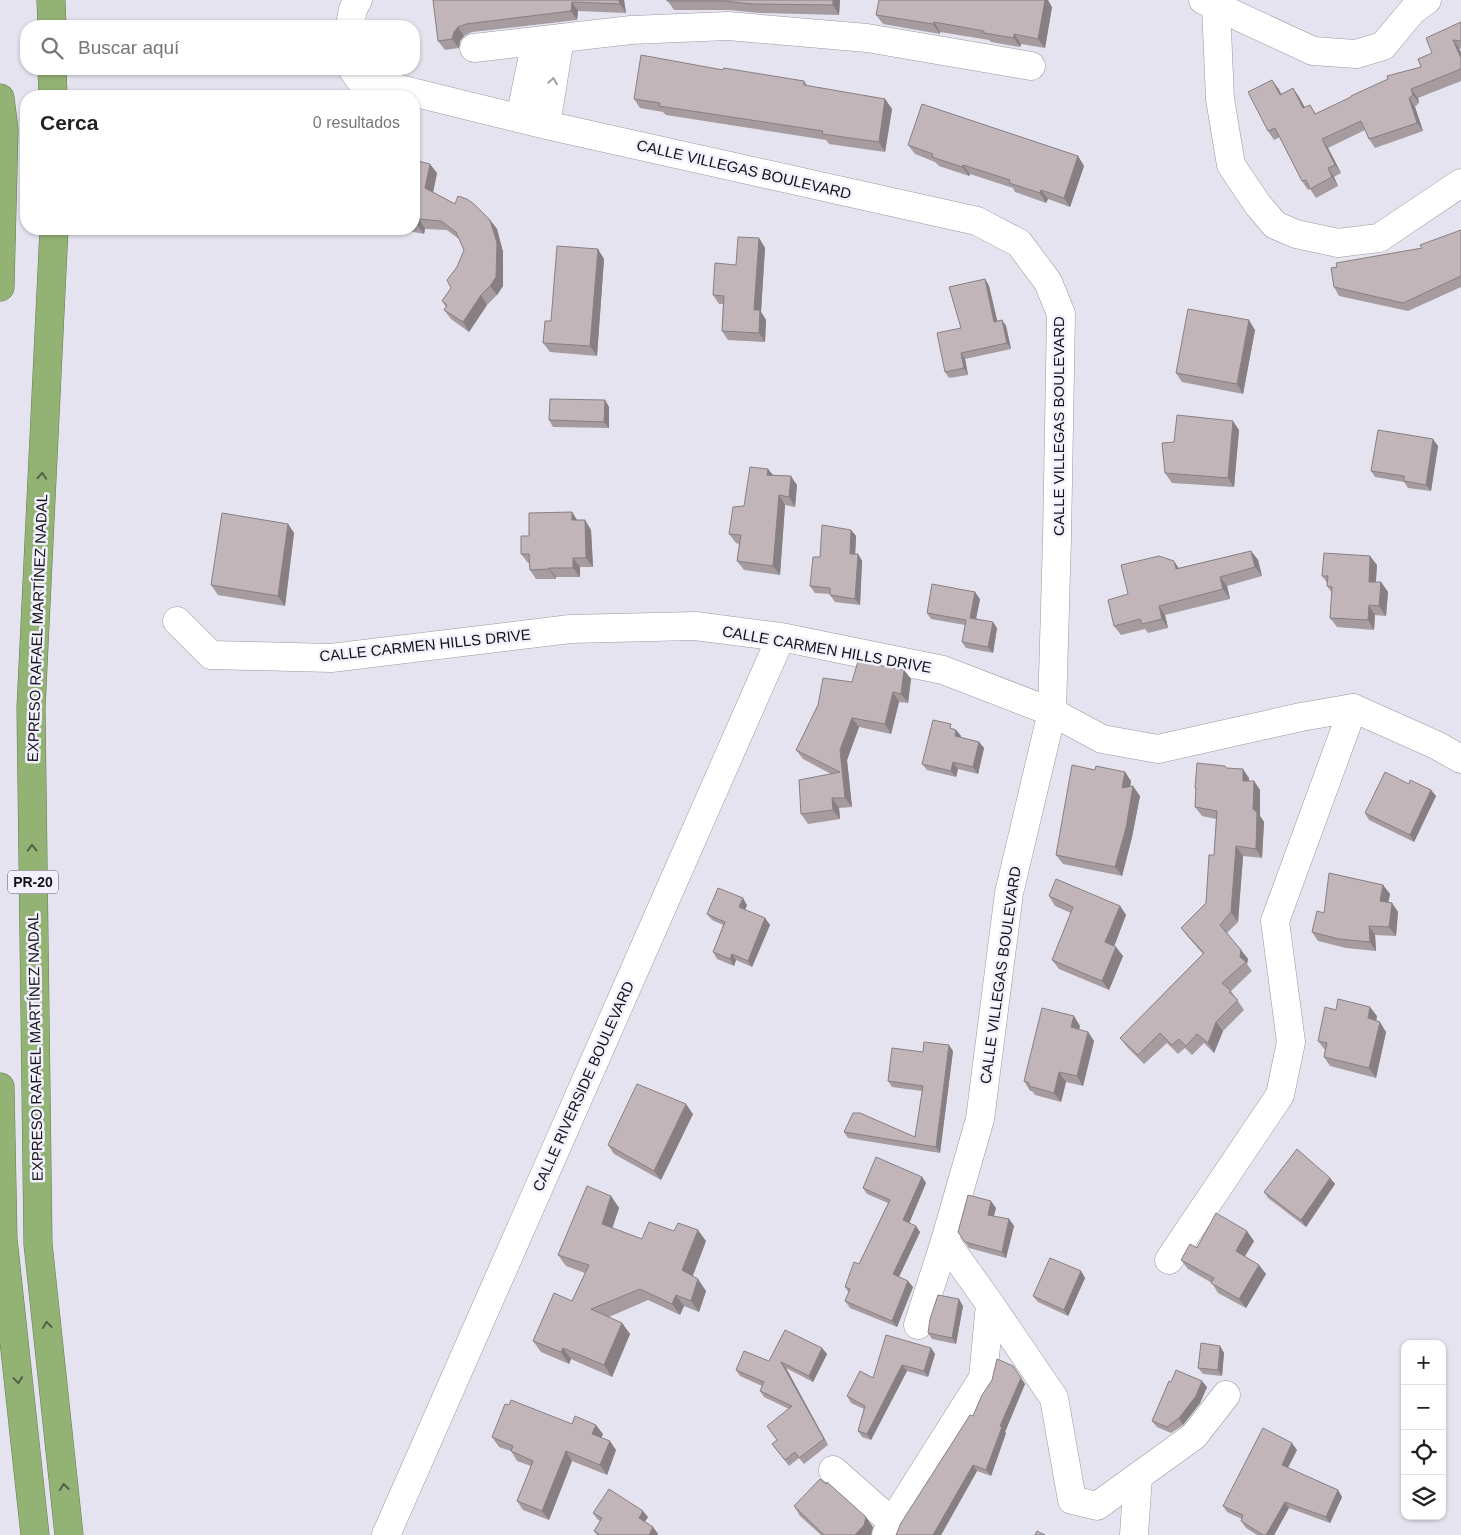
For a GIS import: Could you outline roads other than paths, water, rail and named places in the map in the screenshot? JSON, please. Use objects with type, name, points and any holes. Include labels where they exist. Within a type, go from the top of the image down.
[{"type":"highway","points":[[52,0],[52,20]]},
{"type":"highway","points":[[52,75],[53,90]]},
{"type":"highway","points":[[0,98],[4,129],[0,287]]},
{"type":"highway","name":"EXPRESO RAFAEL MARTÍNEZ NADAL","points":[[54,235],[30,708],[38,1244],[69,1535]]},
{"type":"highway","points":[[0,1087],[2,1239],[35,1535]]},
{"type":"street","points":[[351,20],[353,9],[358,0]]},
{"type":"street","points":[[1209,3],[1313,51],[1356,54],[1383,46],[1413,10],[1427,0]]},
{"type":"street","points":[[1209,3],[1220,99],[1231,165],[1258,205],[1275,225],[1296,234],[1338,243],[1379,238],[1461,183]]},
{"type":"street","points":[[474,48],[631,30],[728,26],[867,38],[1032,66]]},
{"type":"street","points":[[520,118],[548,40]]},
{"type":"street","points":[[546,125],[548,40]]},
{"type":"street","name":"CALLE VILLEGAS BOULEVARD","points":[[356,75],[359,79],[404,90]]},
{"type":"street","name":"CALLE VILLEGAS BOULEVARD","points":[[420,94],[546,125],[977,221],[1019,243],[1048,282],[1060,314],[1057,538],[1052,712],[1009,892],[980,1119],[945,1241],[918,1325]]},
{"type":"street","name":"CALLE CARMEN HILLS DRIVE","points":[[177,621],[211,655],[331,658],[570,629],[695,626],[781,638],[943,670],[1052,712],[1102,739],[1158,749],[1301,717],[1353,708]]},
{"type":"street","name":"CALLE RIVERSIDE BOULEVARD","points":[[386,1535],[781,638]]},
{"type":"street","points":[[1169,1260],[1280,1095],[1291,1042],[1275,921],[1353,708],[1436,745],[1461,759]]},
{"type":"street","points":[[945,1241],[1054,1398],[1072,1500],[1097,1506],[1194,1436],[1226,1395]]},
{"type":"street","points":[[834,1470],[889,1528],[983,1378],[990,1304]]},
{"type":"street","points":[[1134,1535],[1138,1477]]}]
